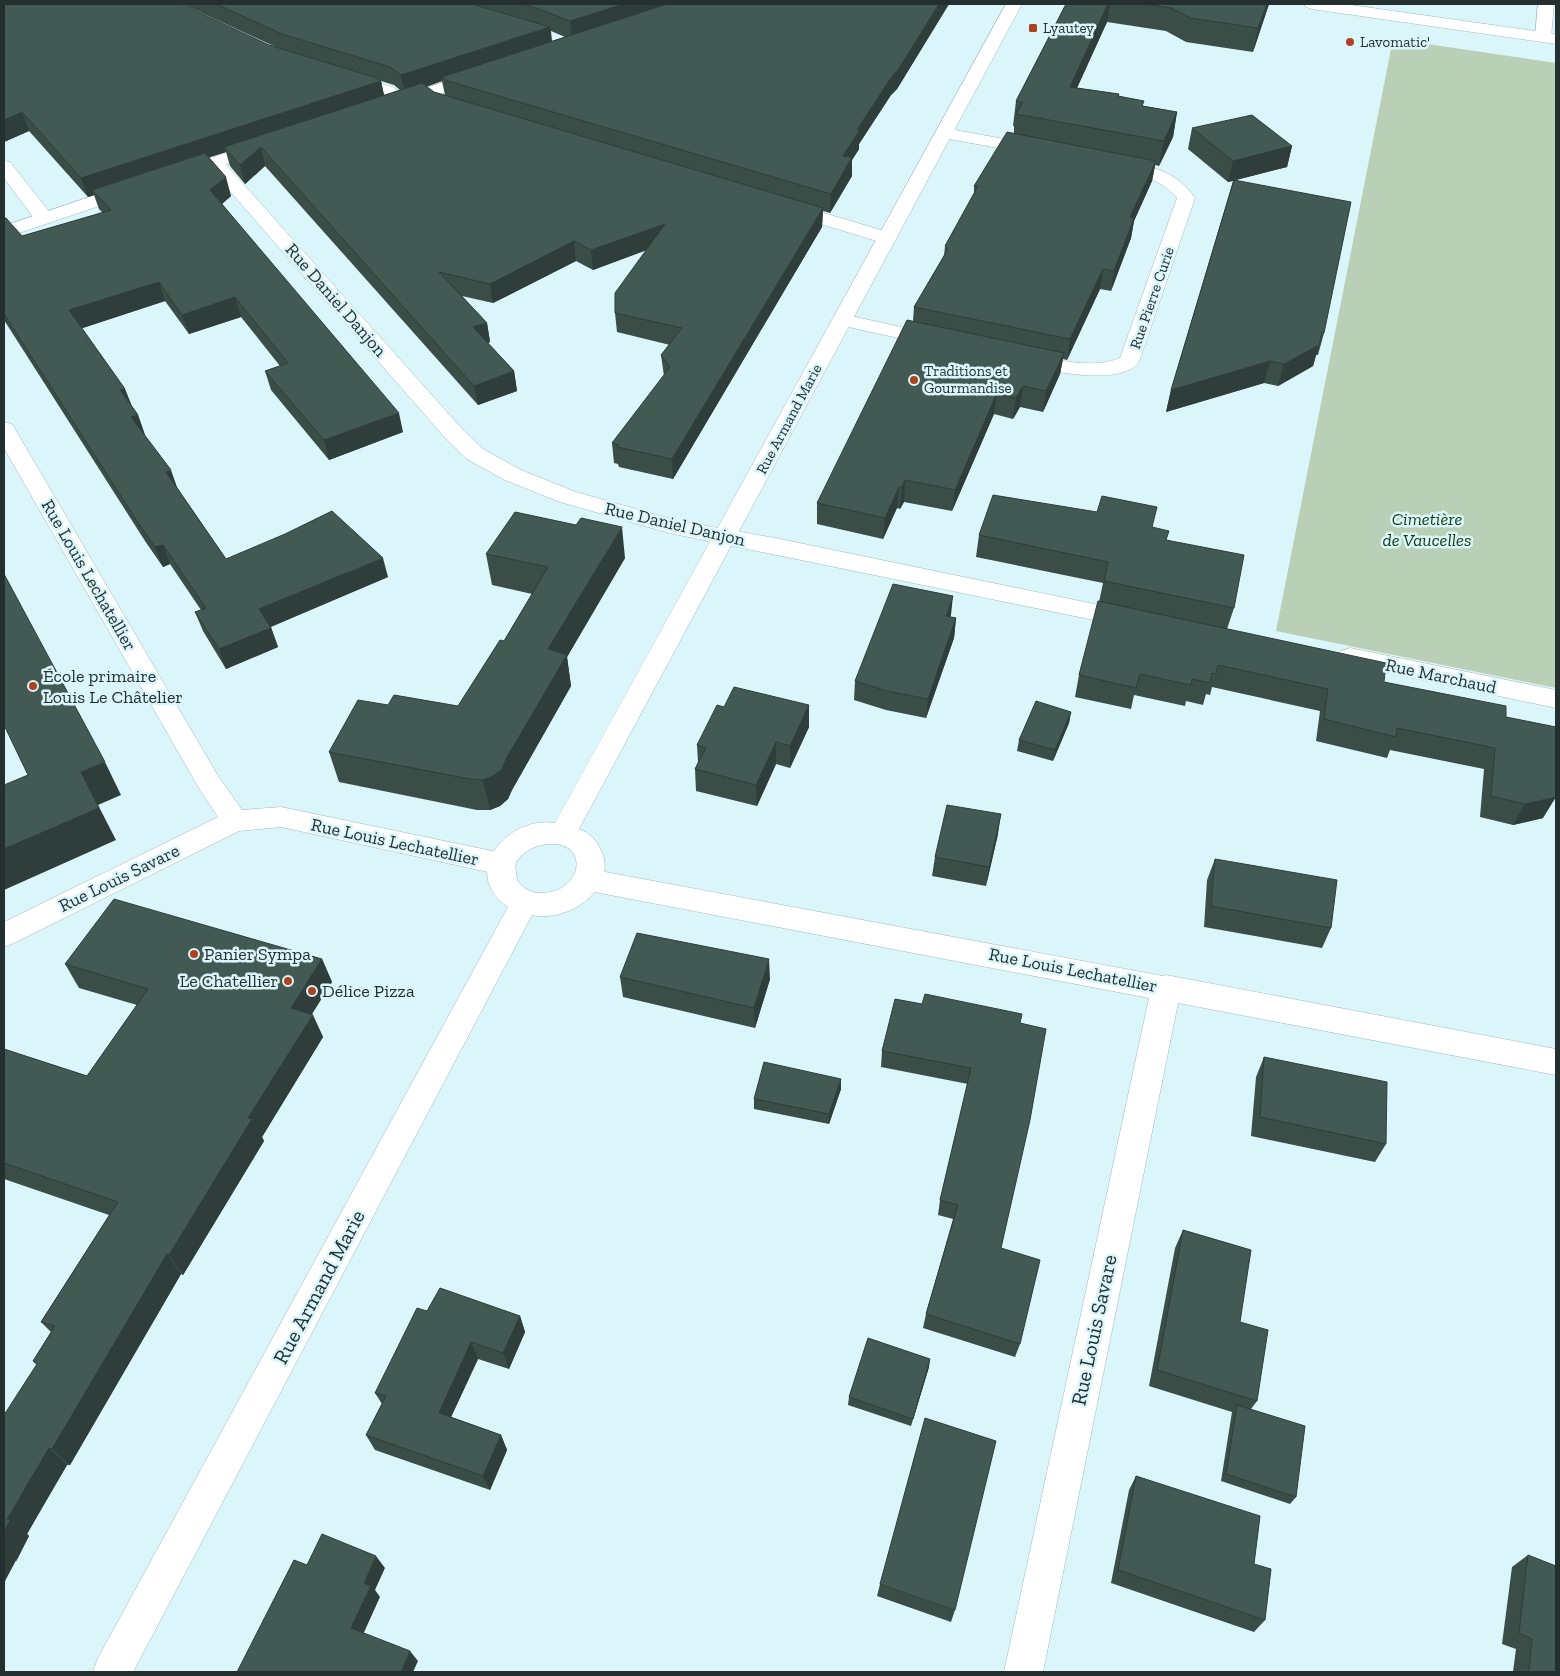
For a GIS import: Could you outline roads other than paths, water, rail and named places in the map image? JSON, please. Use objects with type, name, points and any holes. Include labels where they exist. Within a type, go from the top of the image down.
[{"type":"street","name":"Rue Armand Marie","points":[[563,834],[1005,24],[1014,4]]},
{"type":"street","points":[[1312,4],[1550,38],[1546,4]]},
{"type":"street","points":[[333,74],[387,91],[393,104],[498,70]]},
{"type":"street","points":[[426,93],[444,104]]},
{"type":"street","points":[[944,133],[1059,154]]},
{"type":"street","points":[[4,232],[278,142]]},
{"type":"street","name":"Rue Daniel Danjon","points":[[214,162],[455,435],[475,454],[513,475],[568,497],[677,528],[1150,624]]},
{"type":"street","name":"Rue Pierre Curie","points":[[1008,355],[1083,371],[1103,370],[1129,362],[1186,198],[1169,179],[1154,172],[1097,162]]},
{"type":"street","points":[[4,166],[44,218]]},
{"type":"street","points":[[772,204],[887,238]]},
{"type":"street","points":[[842,320],[960,345]]},
{"type":"street","name":"Rue Louis Lechatellier","points":[[4,429],[209,783],[235,821],[281,817],[502,864]]},
{"type":"street","name":"Rue Marchaud","points":[[1325,652],[1556,699]]},
{"type":"street","name":"Rue Louis Savare","points":[[4,935],[235,821]]},
{"type":"street","points":[[539,834],[563,834],[576,839],[587,848],[593,866],[589,880],[581,891],[566,900],[544,905],[525,902],[516,898],[506,888],[501,879],[502,864],[506,855],[523,840],[539,834]]},
{"type":"street","name":"Rue Louis Lechatellier","points":[[589,880],[1166,987],[1556,1062]]},
{"type":"street","name":"Rue Armand Marie","points":[[112,1672],[525,902]]},
{"type":"street","name":"Rue Louis Savare","points":[[1023,1672],[1166,987]]},
{"type":"place","name":"Lyautey","points":[[1033,28]]},
{"type":"place","name":"Lavomatic'","points":[[1350,42]]},
{"type":"place","name":"Traditions et Gourmandise","points":[[914,380]]},
{"type":"place","name":"École primaire Louis Le Châtelier","points":[[33,686]]},
{"type":"place","name":"Panier Sympa","points":[[194,954]]},
{"type":"place","name":"Le Chatellier","points":[[288,981]]},
{"type":"place","name":"Délice Pizza","points":[[312,991]]},
{"type":"park label","name":"Cimetière de Vaucelles","points":[[1427,529]]}]
